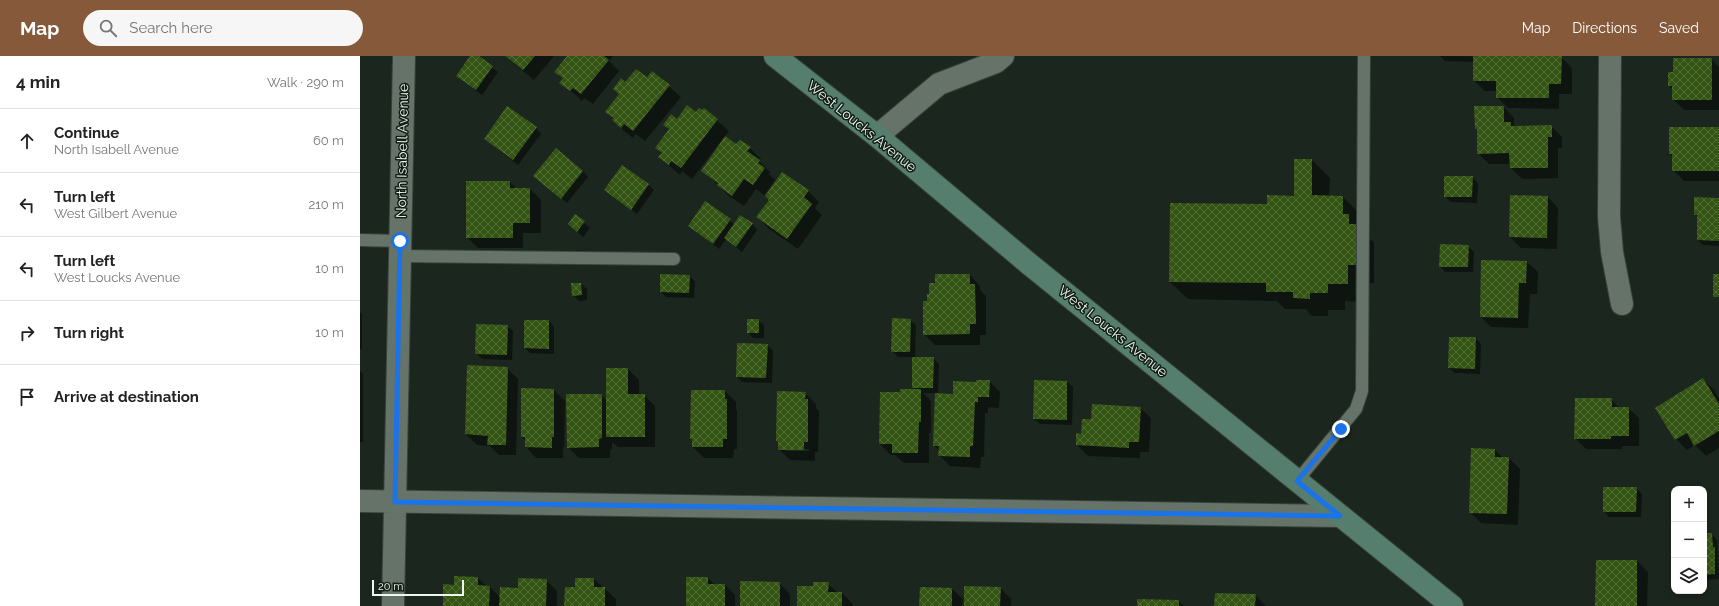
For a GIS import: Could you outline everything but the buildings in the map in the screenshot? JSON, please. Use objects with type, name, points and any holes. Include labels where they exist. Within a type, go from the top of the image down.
[{"type":"street","name":"North Isabell Avenue","points":[[393,606],[404,56]]},
{"type":"street","name":"West Loucks Avenue","points":[[775,56],[877,136],[1028,263],[1452,606]]},
{"type":"street","points":[[877,136],[939,84],[996,62],[1003,56]]},
{"type":"street","points":[[1610,56],[1609,217],[1612,252],[1622,304]]},
{"type":"street","points":[[360,501],[1340,516]]},
{"type":"lane","points":[[1297,481],[1356,409],[1362,391],[1364,56]]},
{"type":"lane","points":[[360,240],[400,248],[674,259]]},
{"type":"route","points":[[400,241],[395,502],[1340,516],[1297,481],[1341,429]]}]
